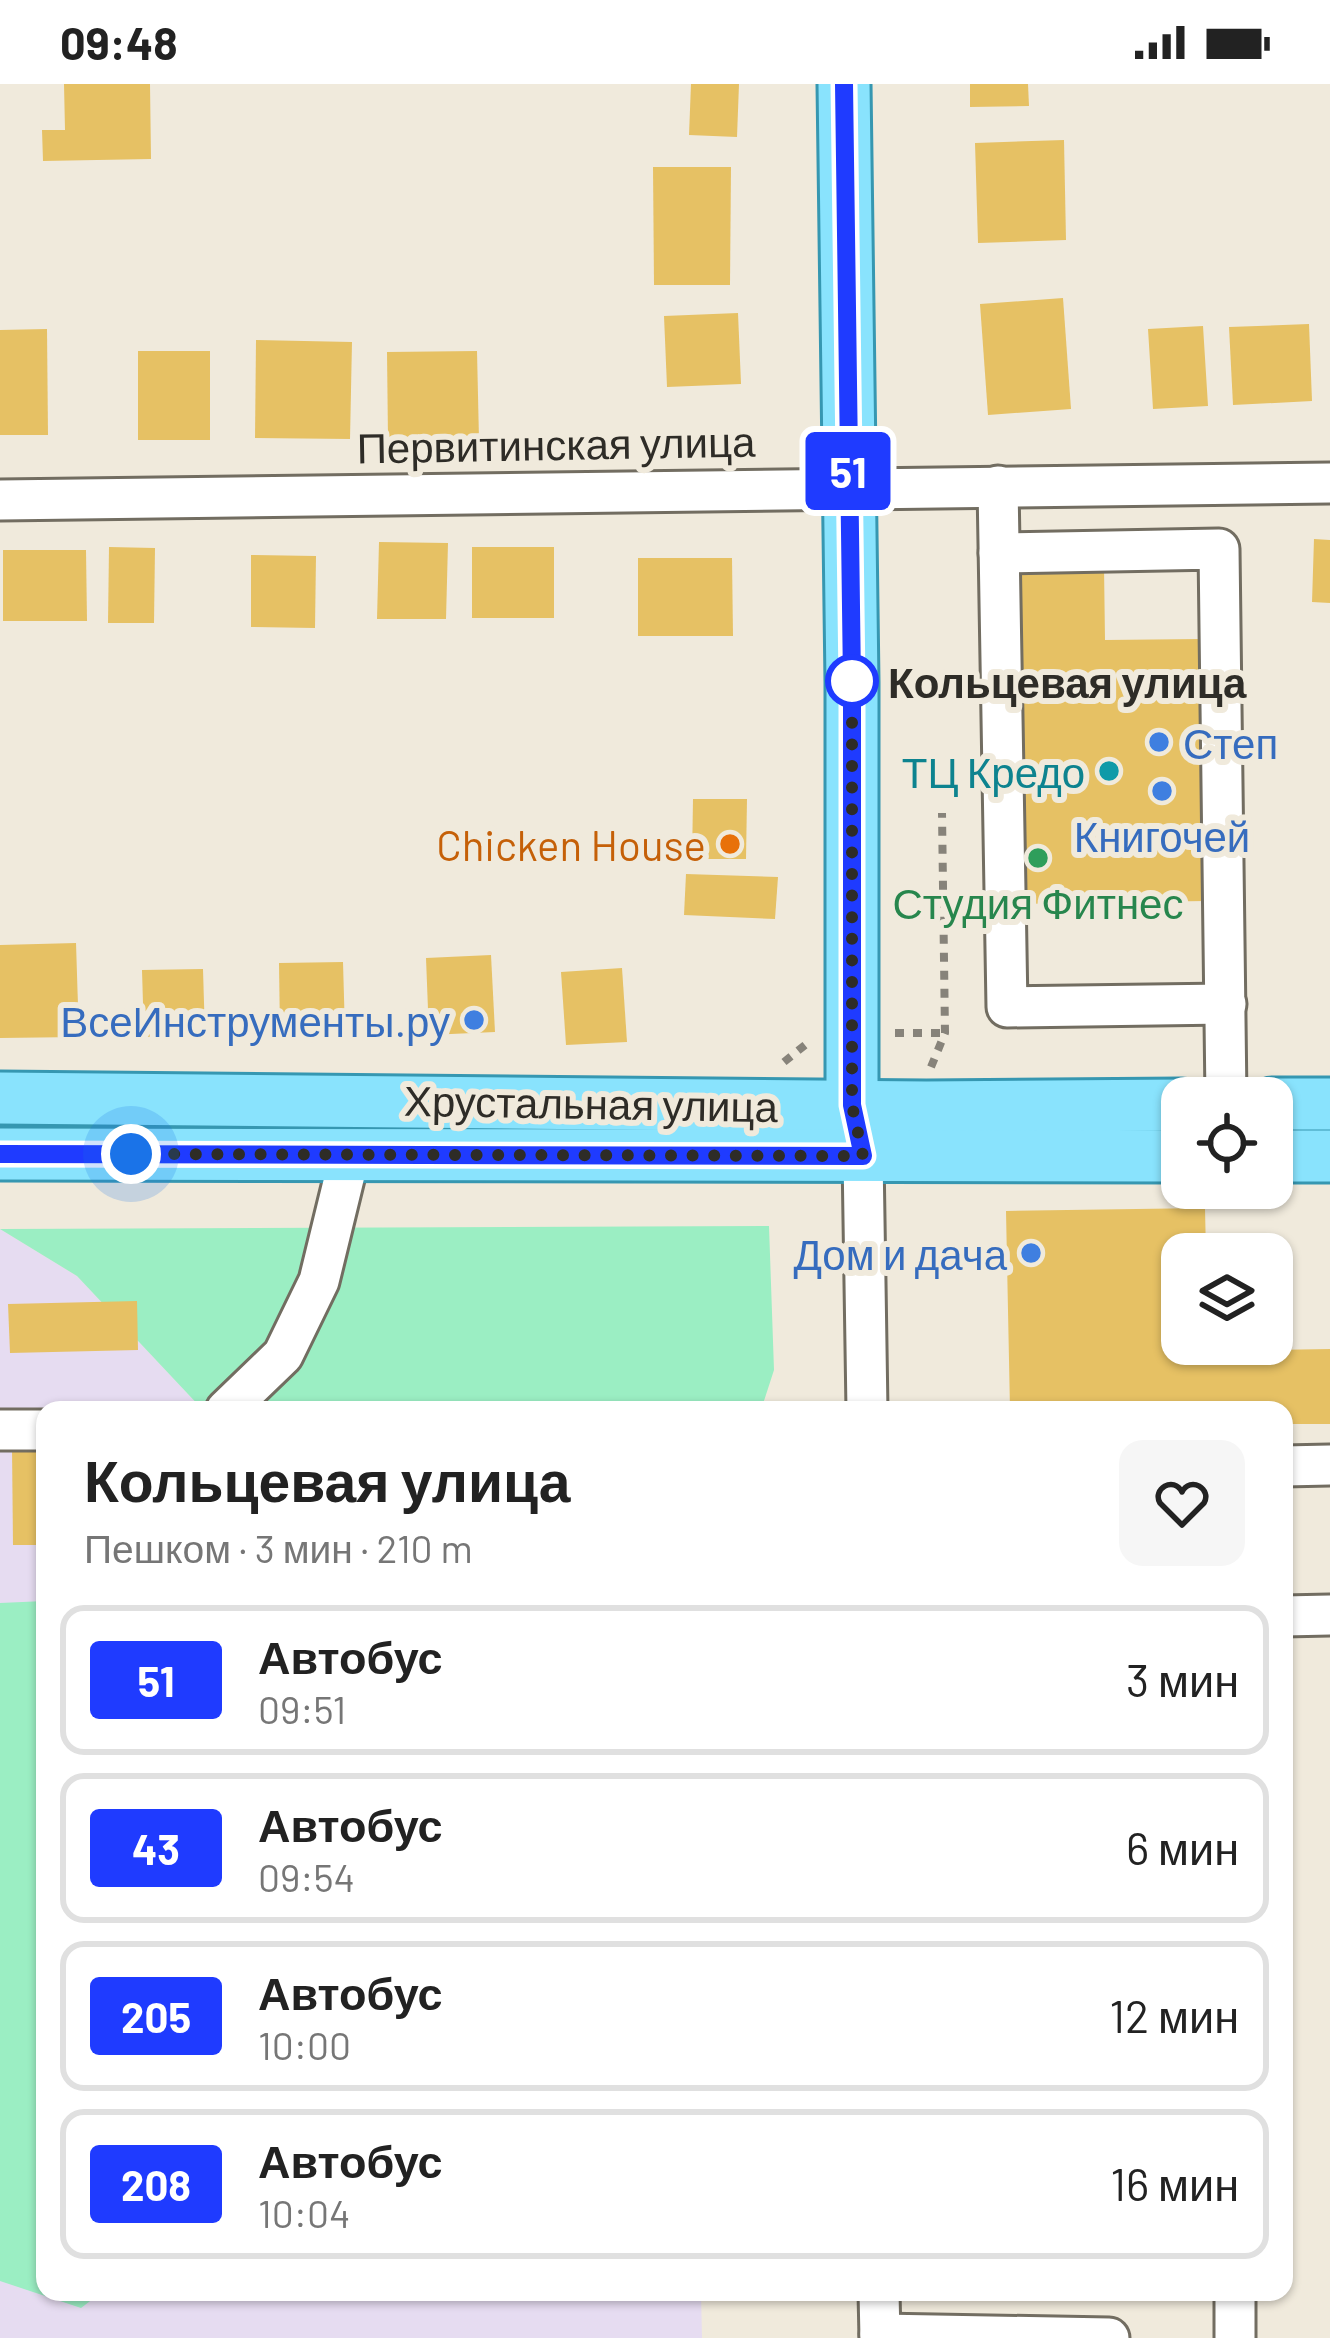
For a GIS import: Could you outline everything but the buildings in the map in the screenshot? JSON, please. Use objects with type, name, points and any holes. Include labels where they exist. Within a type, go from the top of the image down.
[{"type":"main road","points":[[844,84],[852,1105],[863,1156]]},
{"type":"main road","name":"Хрустальная улица","points":[[0,1097],[1161,1105]]},
{"type":"main road","points":[[1293,1104],[1330,1104]]},
{"type":"main road","name":"Хрустальная улица","points":[[0,1154],[1161,1156]]},
{"type":"main road","points":[[1293,1156],[1330,1156]]},
{"type":"street","name":"Первитинская улица","points":[[0,500],[1330,483]]},
{"type":"street","points":[[998,486],[1007,1007],[1226,1004]]},
{"type":"street","points":[[999,553],[1219,549],[1226,1077]]},
{"type":"street","points":[[235,1401],[284,1355],[301,1320],[319,1281],[350,1154]]},
{"type":"street","points":[[863,1156],[867,1401]]},
{"type":"street","points":[[0,1430],[36,1430]]},
{"type":"street","points":[[1293,1466],[1330,1465]]},
{"type":"street","points":[[1293,1616],[1330,1615]]},
{"type":"street","points":[[880,2301],[880,2336],[1109,2338]]},
{"type":"street","points":[[1235,2301],[1235,2338]]},
{"type":"path","points":[[926,1078],[945,1033],[942,813]]},
{"type":"path","points":[[887,1033],[945,1033]]},
{"type":"shaded area","points":[[0,1229],[77,1276],[195,1401],[36,1401],[36,2301],[701,2301],[702,2338],[0,2338]]},
{"type":"green space","points":[[769,1226],[774,1370],[764,1401],[195,1401],[77,1276],[0,1229]]},
{"type":"green space","points":[[36,1601],[36,2293],[0,2281],[0,1603]]},
{"type":"green space","points":[[60,2301],[90,2301],[81,2308]]},
{"type":"bus line","name":"51","points":[[0,1154],[863,1156],[852,1105],[844,84]]},
{"type":"place","name":"Кольцевая улица","points":[[852,681]]},
{"type":"place","name":"Степ","points":[[1159,742]]},
{"type":"place","name":"ТЦ Кредо","points":[[1109,771]]},
{"type":"place","name":"Книгочей","points":[[1162,791]]},
{"type":"place","name":"Chicken House","points":[[730,844]]},
{"type":"place","name":"Студия Фитнес","points":[[1038,858]]},
{"type":"place","name":"ВсеИнструменты.ру","points":[[474,1020]]},
{"type":"place","name":"Дом и дача","points":[[1031,1253]]},
{"type":"route","points":[[131,1154],[863,1156],[852,1105],[852,681]]}]
